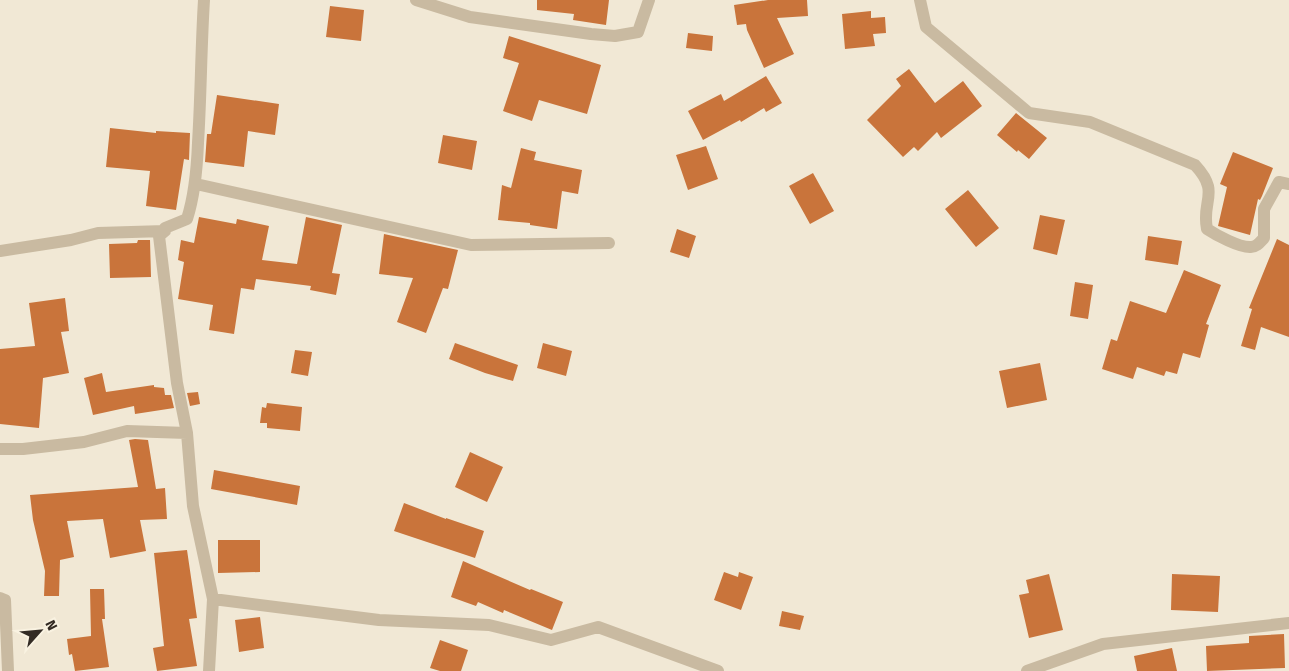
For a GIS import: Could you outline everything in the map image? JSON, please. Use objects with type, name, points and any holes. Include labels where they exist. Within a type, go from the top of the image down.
[{"type":"street","points":[[204,0],[196,184],[187,219],[165,228],[165,231],[159,236],[177,383],[187,433],[193,506],[213,599],[209,671]]},
{"type":"street","points":[[416,0],[470,17],[615,36],[638,32],[649,0]]},
{"type":"street","points":[[920,0],[926,27],[1029,112],[1090,122],[1195,165],[1204,175],[1210,189],[1205,220],[1207,229],[1221,238],[1250,248],[1256,246],[1264,238],[1264,209],[1279,182],[1289,184]]},
{"type":"street","points":[[196,184],[471,245],[609,242]]},
{"type":"street","points":[[0,251],[71,240],[98,233],[165,231]]},
{"type":"street","points":[[0,449],[23,449],[84,442],[127,431],[187,433]]},
{"type":"street","points":[[0,598],[5,600],[8,671]]},
{"type":"street","points":[[213,599],[379,620],[489,625],[551,640],[598,627],[718,671]]},
{"type":"street","points":[[1027,671],[1103,644],[1289,623]]},
{"type":"building","points":[[537,0],[609,0],[606,25],[573,20],[574,14],[537,10]]},
{"type":"building","points":[[768,0],[807,0],[808,16],[777,18],[794,54],[764,68],[746,24],[737,25],[734,5]]},
{"type":"building","points":[[330,6],[364,10],[361,41],[326,37]]},
{"type":"building","points":[[871,11],[871,18],[885,17],[886,33],[873,34],[875,46],[845,49],[842,14]]},
{"type":"building","points":[[688,33],[713,36],[712,51],[686,48]]},
{"type":"building","points":[[509,36],[601,65],[587,114],[539,100],[532,121],[503,111],[519,63],[503,58]]},
{"type":"building","points":[[909,69],[935,103],[963,81],[982,106],[941,138],[937,132],[918,151],[914,147],[903,157],[867,120],[901,86],[896,79]]},
{"type":"building","points":[[766,76],[782,103],[766,112],[764,108],[741,122],[740,120],[703,140],[688,111],[721,94],[724,101]]},
{"type":"building","points":[[217,95],[279,104],[275,135],[248,131],[244,167],[205,162],[207,134],[211,134]]},
{"type":"building","points":[[1016,113],[1047,138],[1029,159],[1018,150],[1017,152],[997,135]]},
{"type":"building","points":[[110,128],[156,133],[156,131],[190,133],[189,160],[184,159],[176,210],[146,206],[150,171],[106,167]]},
{"type":"building","points":[[443,135],[477,141],[472,170],[438,163]]},
{"type":"building","points":[[706,146],[718,179],[688,190],[676,155]]},
{"type":"building","points":[[521,148],[536,152],[534,160],[582,170],[578,194],[562,191],[557,229],[530,225],[530,223],[498,220],[502,185],[511,188]]},
{"type":"building","points":[[1233,152],[1273,168],[1262,196],[1260,200],[1258,199],[1250,235],[1218,226],[1227,187],[1220,184]]},
{"type":"building","points":[[813,173],[834,211],[810,224],[789,186]]},
{"type":"building","points":[[968,190],[999,228],[976,247],[945,209]]},
{"type":"building","points":[[1040,215],[1065,220],[1057,255],[1033,249]]},
{"type":"building","points":[[199,217],[236,224],[237,219],[269,226],[262,260],[297,264],[306,217],[342,225],[332,273],[340,274],[336,295],[310,290],[311,286],[256,279],[254,290],[241,288],[234,334],[209,330],[213,305],[178,299],[184,262],[178,260],[181,240],[194,243]]},
{"type":"building","points":[[677,229],[696,236],[689,258],[670,252]]},
{"type":"building","points":[[384,234],[458,250],[448,289],[443,288],[426,333],[397,322],[413,278],[379,274]]},
{"type":"building","points":[[1148,236],[1182,241],[1178,265],[1145,260]]},
{"type":"building","points":[[1277,239],[1289,245],[1289,337],[1261,327],[1255,350],[1241,346],[1252,309],[1249,308]]},
{"type":"building","points":[[138,240],[150,240],[151,277],[110,278],[109,244],[137,243]]},
{"type":"building","points":[[1184,270],[1221,285],[1206,324],[1209,325],[1200,358],[1183,353],[1177,374],[1166,371],[1164,376],[1137,367],[1133,379],[1102,369],[1111,339],[1117,341],[1130,301],[1166,313]]},
{"type":"building","points":[[1075,282],[1093,285],[1088,319],[1070,316]]},
{"type":"building","points":[[65,298],[69,331],[61,332],[69,373],[43,378],[39,428],[0,424],[0,349],[35,346],[29,303]]},
{"type":"building","points":[[455,343],[518,365],[513,381],[485,373],[449,359]]},
{"type":"building","points":[[543,343],[572,351],[566,376],[537,368]]},
{"type":"building","points":[[295,350],[312,352],[308,376],[291,373]]},
{"type":"building","points":[[1040,363],[1047,400],[1007,408],[999,371]]},
{"type":"building","points":[[102,373],[106,392],[154,385],[154,387],[164,388],[165,395],[171,395],[174,408],[135,414],[134,406],[93,415],[84,378]]},
{"type":"building","points":[[198,392],[200,404],[190,406],[187,393]]},
{"type":"building","points":[[267,403],[302,407],[300,431],[267,428],[267,423],[260,423],[262,407],[266,408]]},
{"type":"building","points":[[129,440],[148,440],[156,489],[165,488],[167,519],[140,520],[146,551],[110,558],[103,519],[67,521],[74,557],[60,560],[59,596],[44,596],[45,571],[33,520],[30,495],[138,487]]},
{"type":"building","points":[[470,452],[503,467],[487,502],[455,487]]},
{"type":"building","points":[[214,470],[300,486],[297,505],[211,489]]},
{"type":"building","points":[[404,503],[484,531],[475,558],[394,531]]},
{"type":"building","points":[[218,540],[260,540],[260,572],[218,573]]},
{"type":"building","points":[[187,550],[197,618],[189,619],[197,666],[157,671],[153,648],[164,646],[154,553]]},
{"type":"building","points":[[463,561],[563,602],[552,630],[504,610],[503,613],[478,602],[476,606],[451,597]]},
{"type":"building","points":[[724,572],[738,577],[739,572],[753,577],[741,610],[714,600]]},
{"type":"building","points":[[1049,574],[1063,630],[1029,638],[1019,595],[1029,593],[1026,580]]},
{"type":"building","points":[[1172,574],[1220,576],[1218,612],[1171,610]]},
{"type":"building","points":[[90,589],[104,589],[105,619],[102,619],[109,667],[75,671],[72,654],[69,655],[67,639],[91,636]]},
{"type":"building","points":[[782,611],[804,616],[800,630],[779,626]]},
{"type":"building","points":[[260,617],[264,648],[239,652],[235,620]]},
{"type":"building","points":[[1284,634],[1285,668],[1207,671],[1206,646],[1249,643],[1249,636]]},
{"type":"building","points":[[440,640],[468,650],[461,671],[440,671],[430,668]]},
{"type":"building","points":[[1172,648],[1177,671],[1137,671],[1134,656]]}]
